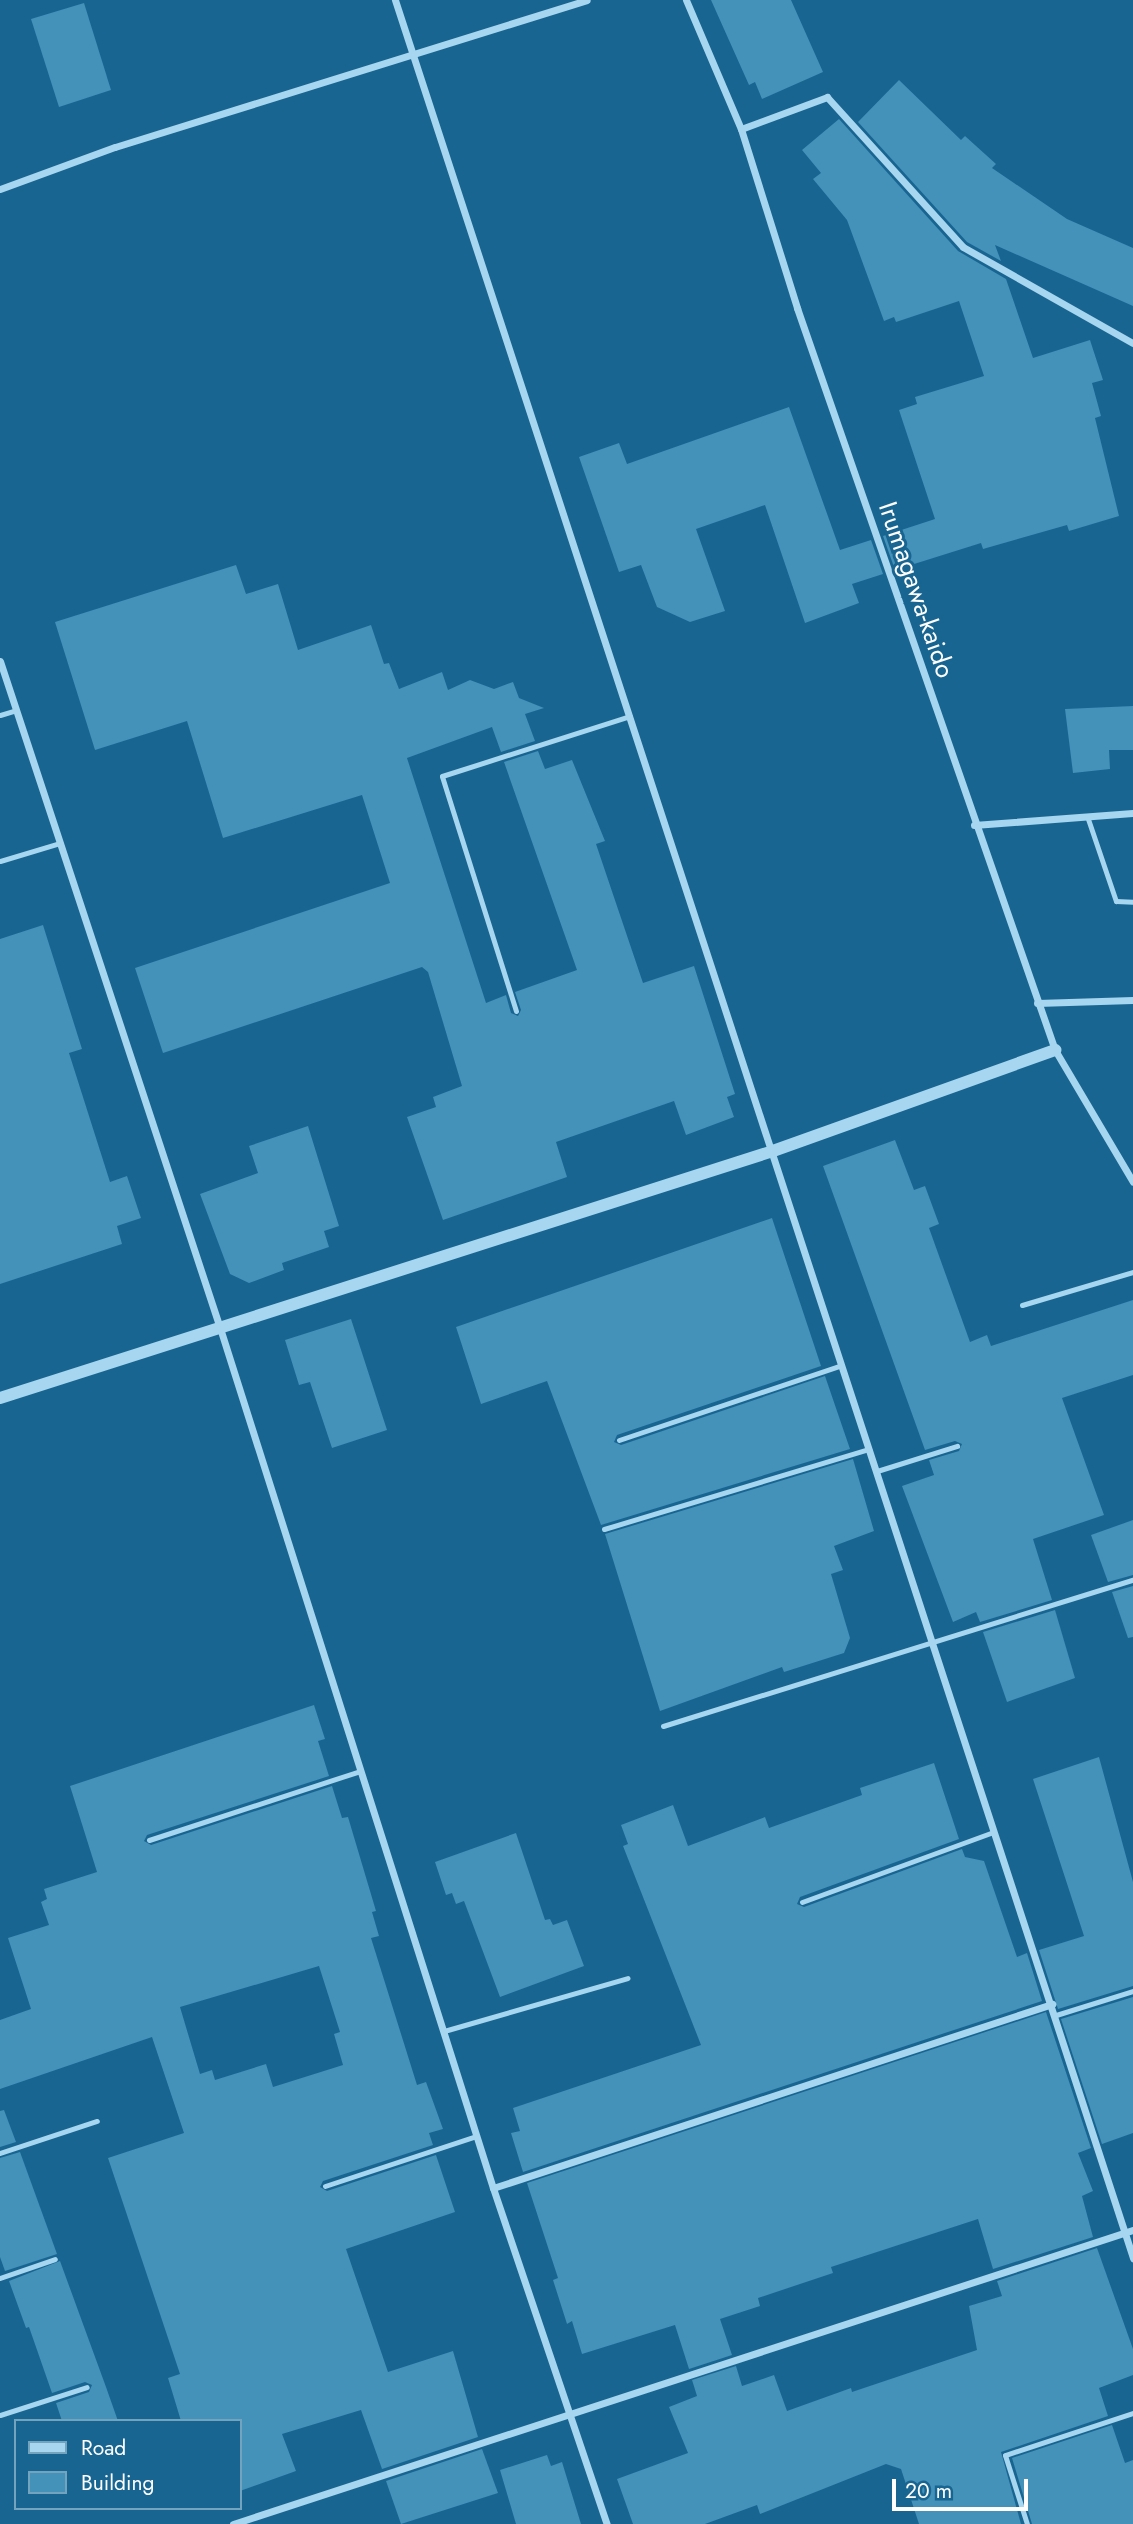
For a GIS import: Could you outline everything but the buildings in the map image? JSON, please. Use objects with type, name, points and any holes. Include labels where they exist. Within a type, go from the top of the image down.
[{"type":"street","points":[[394,0],[774,1151],[993,1832],[1129,2231],[1133,2258]]},
{"type":"street","points":[[0,189],[116,147],[587,0]]},
{"type":"street","name":"Irumagawa-kaido","points":[[686,0],[741,129],[797,308],[1037,1003],[1055,1050],[1133,1182]]},
{"type":"street","points":[[741,129],[827,97],[963,247],[1133,343]]},
{"type":"street","points":[[0,661],[220,1328],[476,2136],[607,2524]]},
{"type":"street","points":[[974,825],[1133,813]]},
{"type":"street","points":[[1037,1003],[1133,1000]]},
{"type":"street","points":[[0,1398],[774,1151],[1055,1050]]},
{"type":"street","points":[[493,2188],[1052,2004]]},
{"type":"street","points":[[233,2524],[572,2416],[1129,2231]]},
{"type":"lane","points":[[0,715],[16,710]]},
{"type":"lane","points":[[516,1012],[442,776],[630,716]]},
{"type":"lane","points":[[1087,816],[1116,901],[1133,902]]},
{"type":"lane","points":[[0,861],[60,843]]},
{"type":"lane","points":[[1022,1305],[1133,1272]]},
{"type":"lane","points":[[619,1440],[842,1365]]},
{"type":"lane","points":[[877,1471],[957,1446]]},
{"type":"lane","points":[[604,1530],[869,1449]]},
{"type":"lane","points":[[663,1726],[933,1646],[1133,1580]]},
{"type":"lane","points":[[149,1840],[360,1771]]},
{"type":"lane","points":[[802,1902],[993,1832]]},
{"type":"lane","points":[[444,2031],[628,1978]]},
{"type":"lane","points":[[1056,2015],[1133,1991]]},
{"type":"lane","points":[[0,2152],[97,2121]]},
{"type":"lane","points":[[325,2186],[476,2136]]},
{"type":"lane","points":[[0,2278],[55,2259]]},
{"type":"lane","points":[[0,2415],[87,2387]]},
{"type":"lane","points":[[1027,2524],[1005,2455],[1133,2413]]}]
